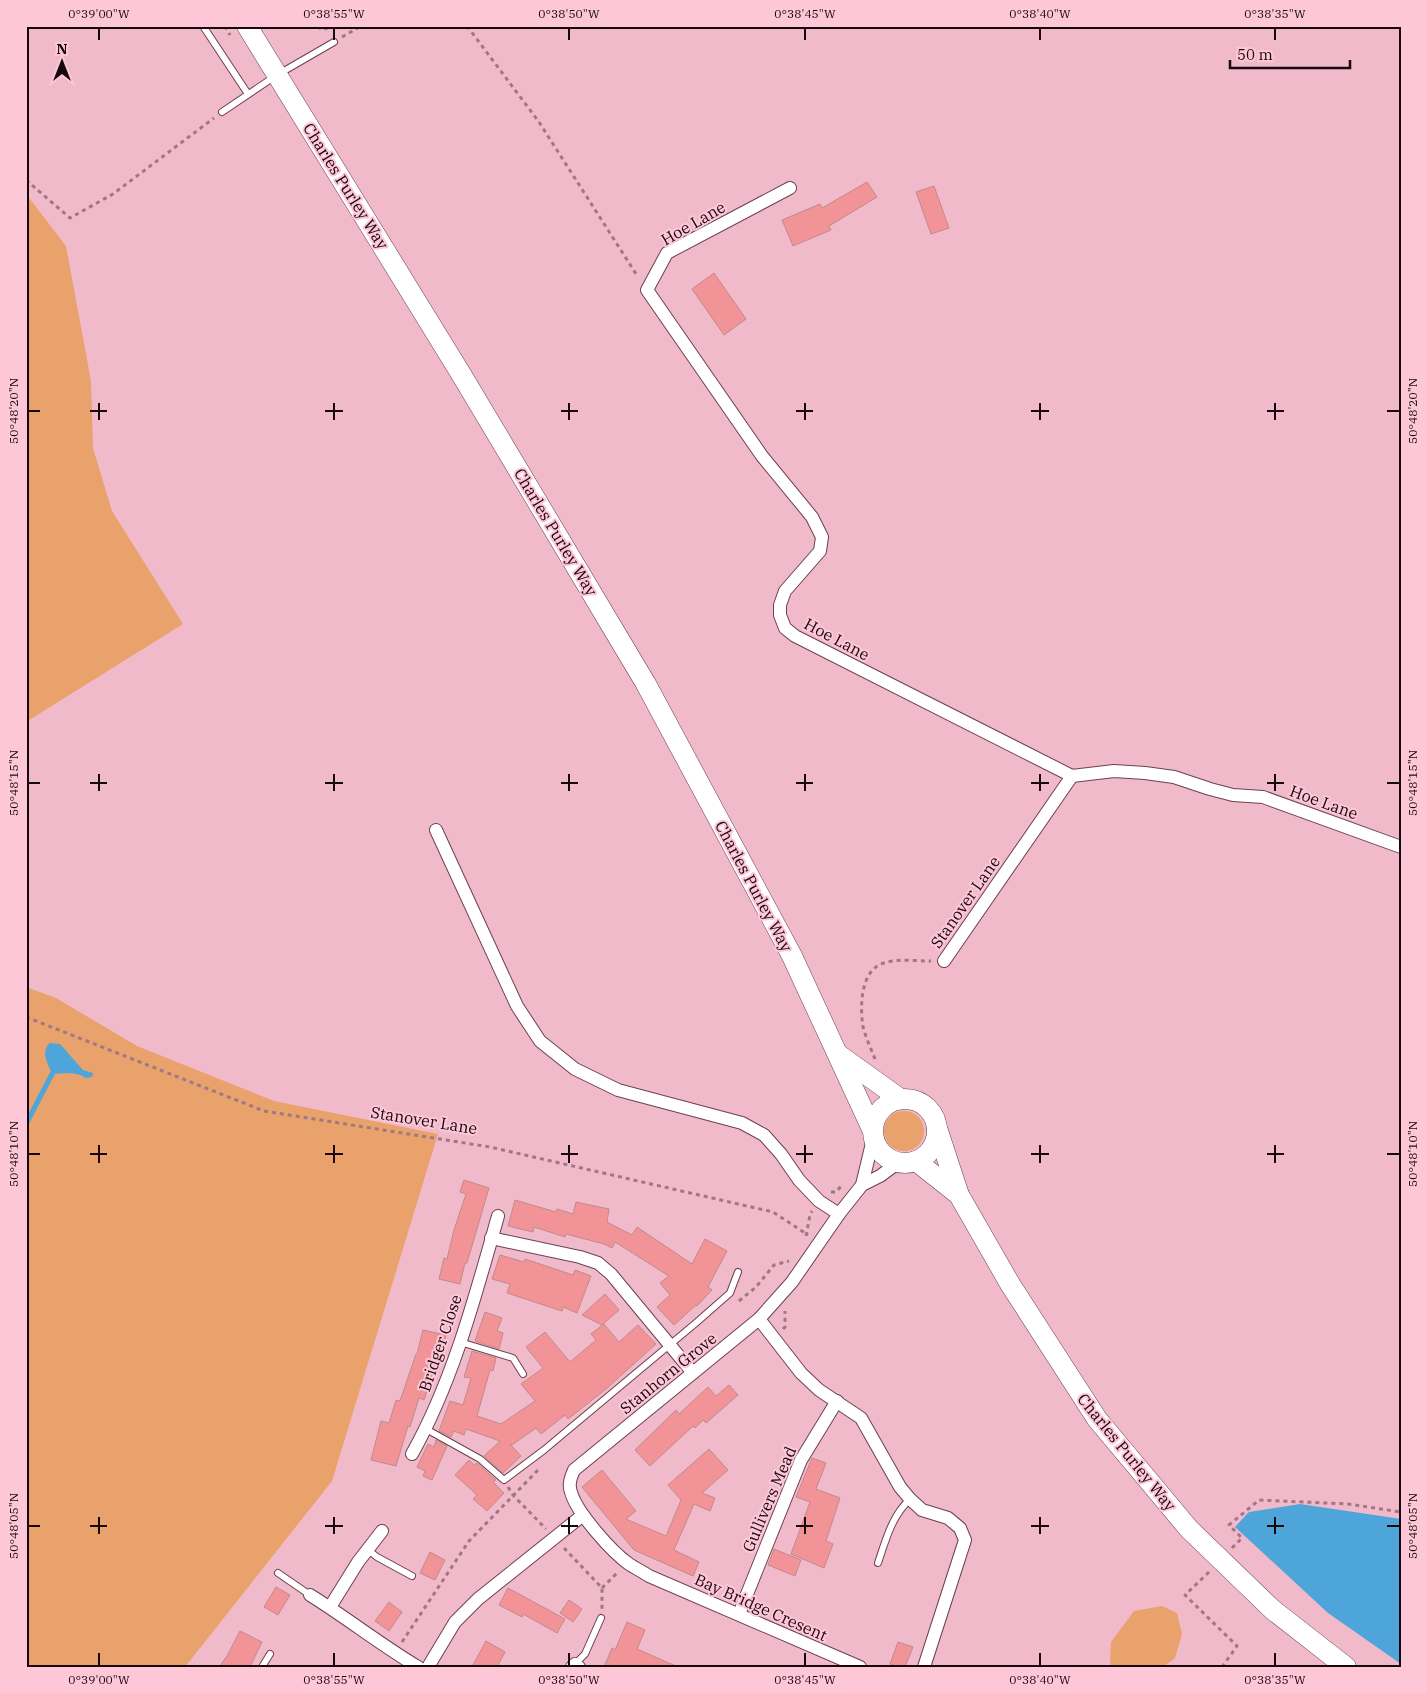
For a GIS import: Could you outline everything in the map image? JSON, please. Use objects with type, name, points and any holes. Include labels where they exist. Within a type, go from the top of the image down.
[{"type":"main road","name":"Charles Purley Way","points":[[247,26],[461,374],[646,684],[792,956],[873,1134]]},
{"type":"main road","name":"Charles Purley Way","points":[[838,1054],[900,1098]]},
{"type":"main road","points":[[900,1098],[920,1102],[934,1118],[937,1128],[932,1148],[925,1156],[907,1161],[883,1155],[877,1148],[873,1134],[875,1118],[880,1109],[889,1102],[900,1098]]},
{"type":"main road","name":"Charles Purley Way","points":[[937,1128],[959,1195],[1010,1284],[1097,1419],[1190,1529],[1221,1560],[1273,1610],[1346,1667]]},
{"type":"main road","name":"Charles Purley Way","points":[[907,1161],[959,1195]]},
{"type":"street","name":"Hoe Lane","points":[[790,188],[668,253],[648,290],[762,456],[812,517],[822,537],[820,551],[785,591],[780,604],[780,616],[785,628],[795,636],[1072,776],[1114,771],[1174,777],[1233,795],[1263,797],[1401,847]]},
{"type":"street","name":"Stanover Lane","points":[[944,961],[1072,776]]},
{"type":"street","points":[[436,830],[517,1006],[540,1041],[576,1069],[618,1090],[742,1123],[764,1135],[781,1154],[799,1180],[819,1201],[839,1214]]},
{"type":"street","name":"Stanhorn Grove","points":[[862,1185],[873,1134]]},
{"type":"street","name":"Stanhorn Grove","points":[[649,1576],[628,1563],[600,1536],[583,1515],[570,1492],[570,1480],[574,1470],[759,1319],[792,1282],[839,1214],[862,1185],[907,1161]]},
{"type":"street","name":"Bridger Close","points":[[412,1454],[426,1429],[445,1384],[460,1342],[498,1216]]},
{"type":"street","points":[[491,1238],[580,1257],[598,1264],[611,1274],[693,1373]]},
{"type":"street","points":[[759,1319],[801,1373],[819,1390],[861,1418],[896,1481],[910,1499],[922,1510],[948,1518],[960,1528],[964,1540],[924,1667]]},
{"type":"street","name":"Gullivers Mead","points":[[739,1614],[800,1460],[838,1401]]},
{"type":"street","points":[[428,1667],[456,1622],[478,1599],[583,1515]]},
{"type":"street","points":[[330,1607],[358,1562],[382,1531]]},
{"type":"street","name":"Bay Bridge Cresent","points":[[649,1576],[860,1667]]},
{"type":"street","points":[[310,1595],[418,1667]]},
{"type":"street","points":[[824,1667],[830,1654]]},
{"type":"lane","points":[[203,26],[248,94]]},
{"type":"lane","points":[[222,112],[277,75],[334,42]]},
{"type":"lane","points":[[426,1429],[480,1459],[504,1480],[671,1346],[730,1293],[738,1272]]},
{"type":"lane","points":[[460,1342],[513,1358],[523,1374]]},
{"type":"lane","points":[[878,1563],[891,1525],[901,1507],[910,1499]]},
{"type":"lane","points":[[367,1549],[377,1557],[412,1576]]},
{"type":"lane","points":[[278,1574],[310,1595]]},
{"type":"lane","points":[[575,1666],[585,1654],[601,1618]]},
{"type":"lane","points":[[262,1667],[270,1654]]},
{"type":"path","points":[[318,26],[322,30],[333,26]]},
{"type":"path","points":[[347,26],[360,27]]},
{"type":"path","points":[[466,26],[539,122],[648,290]]},
{"type":"path","points":[[334,42],[360,27]]},
{"type":"path","points":[[26,180],[70,218],[113,194],[222,112]]},
{"type":"path","name":"Stanover Lane","points":[[880,1085],[882,1080],[864,1029],[861,1013],[862,994],[866,980],[870,973],[880,964],[896,961],[944,961]]},
{"type":"path","name":"Stanover Lane","points":[[26,1017],[264,1111],[490,1147],[772,1212],[819,1243]]},
{"type":"path","points":[[802,1241],[807,1234],[810,1215],[819,1201],[826,1192],[836,1192],[846,1181]]},
{"type":"path","points":[[734,1305],[756,1287],[774,1265],[788,1263],[792,1256]]},
{"type":"path","points":[[394,1652],[469,1541],[541,1467]]},
{"type":"path","points":[[1222,1667],[1237,1646],[1185,1595],[1242,1538],[1229,1525],[1259,1500],[1348,1504],[1401,1512]]},
{"type":"path","points":[[602,1588],[628,1563]]},
{"type":"shaded area","points":[[26,194],[66,246],[91,381],[93,448],[112,511],[183,624],[26,722]]},
{"type":"shaded area","points":[[26,987],[56,998],[137,1046],[274,1101],[438,1134],[332,1481],[185,1667],[26,1667]]},
{"type":"shaded area","points":[[908,1111],[915,1114],[921,1120],[924,1131],[923,1139],[915,1148],[908,1151],[900,1151],[893,1148],[885,1139],[884,1127],[887,1120],[896,1112]]},
{"type":"shaded area","points":[[1162,1606],[1177,1613],[1182,1634],[1175,1658],[1163,1667],[1110,1667],[1111,1642],[1134,1611]]},
{"type":"water","points":[[50,1043],[60,1044],[83,1070],[93,1073],[92,1077],[86,1078],[74,1074],[52,1074],[45,1054]]},
{"type":"water","points":[[1300,1504],[1401,1519],[1401,1664],[1328,1613],[1235,1527],[1249,1512]]},
{"type":"building","points":[[867,182],[877,197],[829,226],[831,230],[793,246],[782,220],[820,204],[822,208]]},
{"type":"building","points":[[934,186],[949,228],[931,234],[916,192]]},
{"type":"building","points":[[714,273],[746,319],[724,335],[692,289]]},
{"type":"building","points":[[464,1180],[489,1188],[460,1284],[439,1279],[444,1258],[447,1259],[466,1194],[460,1192]]},
{"type":"building","points":[[515,1200],[556,1212],[557,1209],[573,1214],[576,1202],[609,1209],[607,1222],[632,1235],[637,1227],[692,1264],[705,1239],[727,1251],[708,1287],[712,1290],[697,1306],[674,1325],[657,1307],[670,1295],[660,1283],[669,1276],[615,1242],[612,1248],[604,1244],[566,1234],[565,1237],[534,1227],[533,1232],[508,1226]]},
{"type":"building","points":[[500,1255],[524,1262],[525,1259],[573,1275],[575,1270],[591,1276],[577,1313],[563,1307],[562,1311],[507,1293],[510,1284],[492,1279]]},
{"type":"building","points":[[605,1294],[619,1310],[602,1325],[582,1315]]},
{"type":"building","points":[[485,1312],[502,1318],[497,1331],[503,1333],[499,1349],[475,1341]]},
{"type":"building","points":[[604,1324],[619,1342],[638,1325],[656,1344],[606,1389],[568,1419],[565,1415],[541,1434],[536,1428],[512,1445],[510,1444],[521,1456],[503,1473],[484,1456],[500,1441],[466,1429],[464,1435],[454,1431],[451,1437],[439,1431],[450,1401],[463,1405],[471,1378],[464,1377],[472,1351],[496,1358],[493,1371],[490,1370],[477,1416],[501,1424],[535,1401],[521,1384],[543,1368],[526,1347],[545,1332],[570,1362],[596,1340],[591,1334]]},
{"type":"building","points":[[423,1330],[446,1335],[443,1351],[440,1350],[424,1400],[419,1398],[396,1466],[371,1460],[381,1421],[389,1423],[396,1400],[400,1401],[417,1354]]},
{"type":"building","points":[[729,1385],[738,1395],[706,1423],[703,1420],[695,1428],[693,1426],[650,1466],[635,1450],[676,1410],[679,1414],[708,1387],[716,1396]]},
{"type":"building","points":[[436,1440],[447,1446],[432,1480],[423,1476],[425,1471],[417,1467],[428,1444],[434,1447]]},
{"type":"building","points":[[709,1449],[728,1470],[702,1493],[715,1498],[710,1511],[694,1504],[674,1550],[699,1562],[693,1576],[634,1550],[582,1487],[602,1470],[636,1511],[626,1519],[666,1536],[681,1500],[668,1485]]},
{"type":"building","points":[[812,1458],[826,1463],[816,1489],[840,1498],[826,1541],[833,1544],[824,1568],[791,1554],[810,1502],[796,1497]]},
{"type":"building","points":[[469,1460],[474,1465],[477,1463],[496,1480],[493,1482],[504,1493],[487,1511],[473,1499],[477,1495],[455,1475]]},
{"type":"building","points":[[774,1549],[801,1560],[795,1576],[768,1565]]},
{"type":"building","points":[[430,1552],[445,1560],[435,1580],[420,1573]]},
{"type":"building","points":[[276,1587],[290,1595],[278,1615],[264,1607]]},
{"type":"building","points":[[508,1588],[565,1619],[557,1633],[523,1614],[522,1617],[499,1605]]},
{"type":"building","points":[[569,1600],[582,1609],[573,1622],[560,1613]]},
{"type":"building","points":[[389,1602],[402,1612],[389,1631],[375,1621]]},
{"type":"building","points":[[627,1622],[645,1630],[637,1649],[678,1667],[604,1667],[612,1648],[615,1650]]},
{"type":"building","points":[[240,1631],[262,1642],[250,1667],[219,1667],[227,1656]]},
{"type":"building","points":[[486,1641],[505,1652],[497,1667],[472,1667]]},
{"type":"building","points":[[898,1642],[913,1647],[905,1667],[890,1664]]},
{"type":"waterway","points":[[26,1124],[52,1074]]}]
